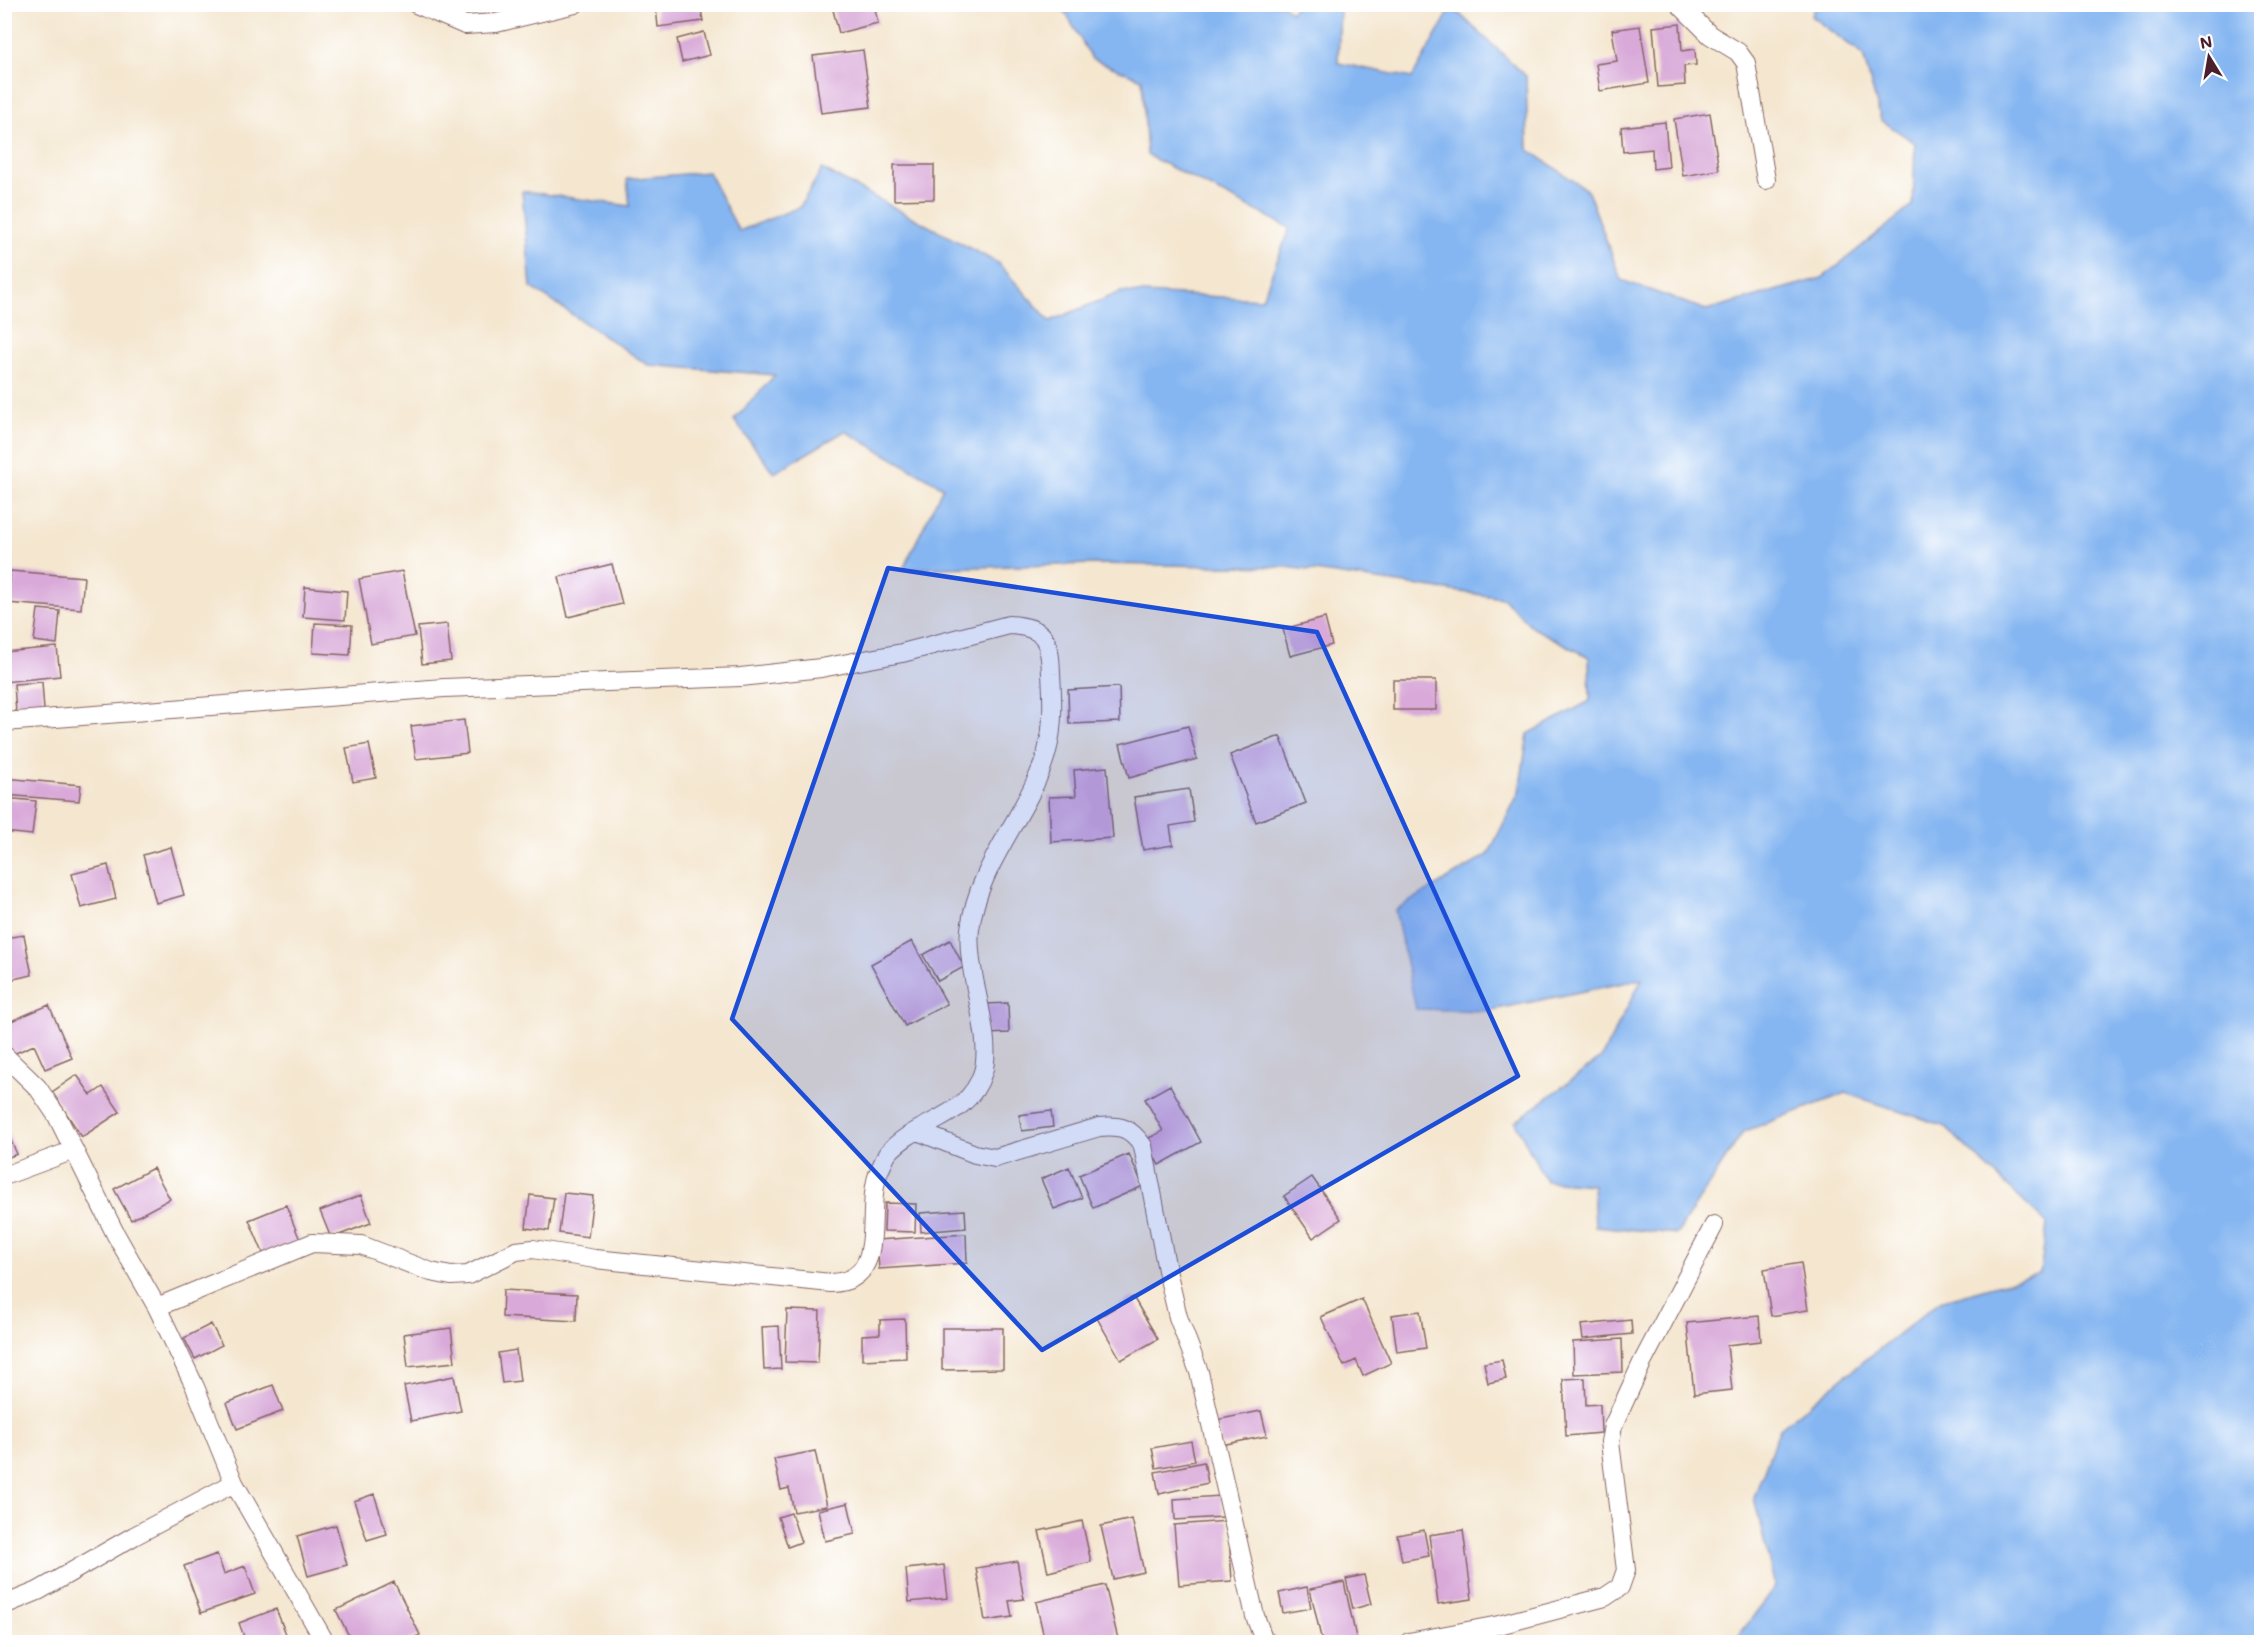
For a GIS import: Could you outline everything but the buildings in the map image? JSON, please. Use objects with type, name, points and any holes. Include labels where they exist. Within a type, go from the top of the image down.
[{"type":"street","points":[[416,4],[465,25],[496,23],[575,4]]},
{"type":"street","points":[[1679,4],[1710,35],[1738,52],[1746,63],[1766,180]]},
{"type":"street","points":[[4,722],[444,688],[741,677],[821,668],[902,653],[994,627],[1028,626],[1040,632],[1047,642],[1051,661],[1052,732],[1034,786],[999,848],[975,906],[970,929],[969,952],[986,1052],[983,1073],[957,1108],[917,1131],[888,1153],[873,1187],[871,1256],[861,1272],[846,1282],[595,1259],[533,1249],[516,1251],[468,1275],[451,1276],[431,1272],[360,1245],[312,1242],[158,1307]]},
{"type":"street","points":[[4,1055],[38,1088],[57,1116],[116,1235],[158,1307],[195,1387],[234,1483],[325,1642]]},
{"type":"street","points":[[917,1131],[975,1154],[995,1158],[1106,1126],[1134,1132],[1143,1146],[1178,1317],[1199,1372],[1255,1616],[1263,1638],[1268,1642]]},
{"type":"street","points":[[4,1176],[74,1150]]},
{"type":"street","points":[[1409,1642],[1498,1625],[1605,1598],[1620,1587],[1626,1570],[1610,1442],[1613,1426],[1642,1363],[1714,1225]]},
{"type":"street","points":[[4,1605],[38,1591],[134,1536],[234,1483]]},
{"type":"highlighted area","points":[[888,568],[1317,632],[1518,1076],[1042,1350],[732,1019]]},
{"type":"water","points":[[1061,5],[1283,5],[1291,12],[1296,5],[1340,5],[1338,63],[1412,78],[1452,7],[1526,76],[1528,149],[1588,191],[1621,280],[1706,310],[1822,278],[1913,205],[1915,143],[1881,120],[1863,55],[1811,16],[1817,5],[2261,5],[2261,1642],[1734,1642],[1775,1587],[1754,1497],[1780,1428],[1940,1301],[2040,1273],[2047,1224],[1944,1126],[1846,1093],[1743,1132],[1677,1234],[1595,1226],[1593,1185],[1546,1181],[1515,1122],[1601,1058],[1642,979],[1487,1011],[1416,1009],[1395,910],[1488,855],[1519,792],[1528,734],[1590,701],[1589,657],[1533,628],[1503,598],[1287,567],[1095,564],[903,569],[943,487],[845,431],[774,473],[734,420],[775,375],[648,365],[531,287],[522,191],[630,206],[627,179],[708,172],[739,231],[800,207],[822,169],[998,263],[1050,321],[1121,292],[1262,299],[1290,228],[1147,155],[1142,79],[1092,59]]}]
